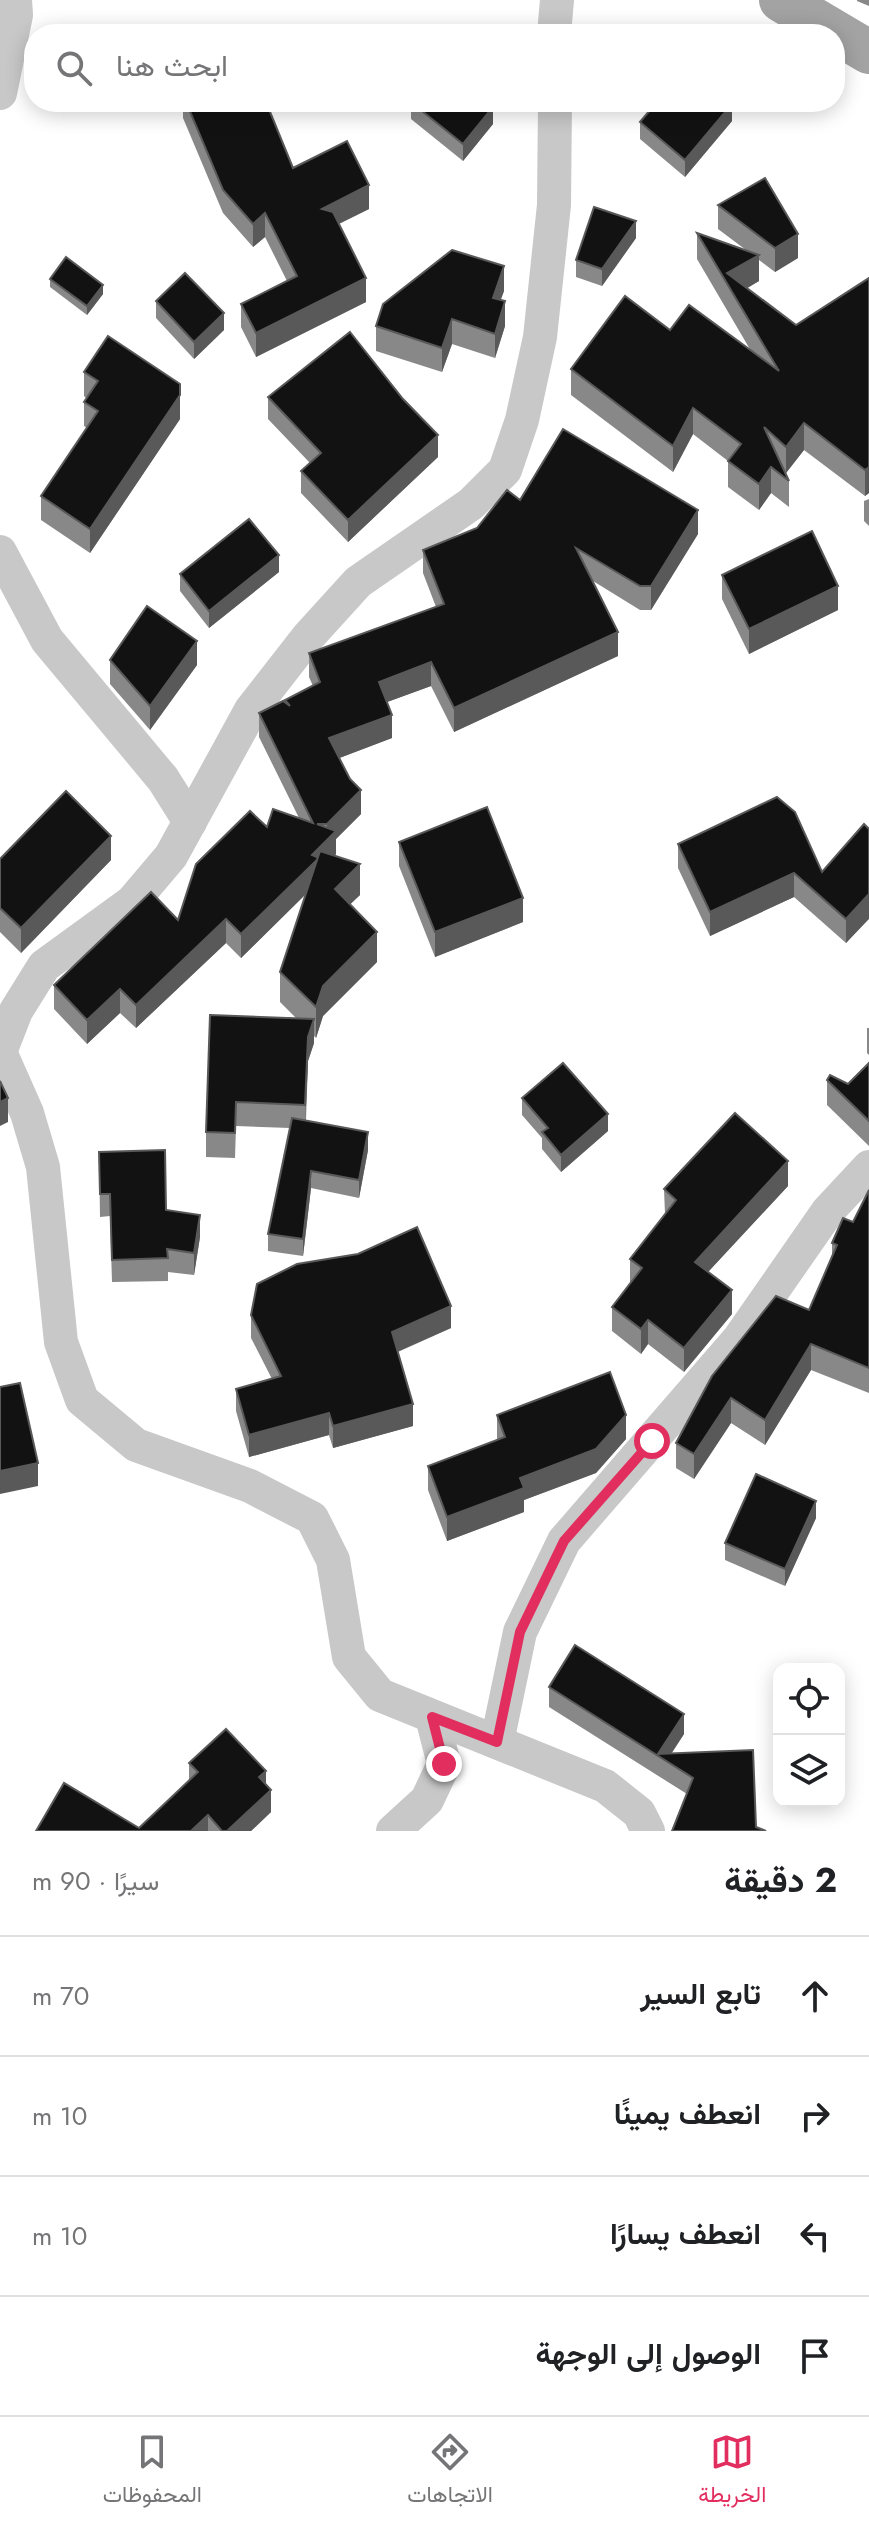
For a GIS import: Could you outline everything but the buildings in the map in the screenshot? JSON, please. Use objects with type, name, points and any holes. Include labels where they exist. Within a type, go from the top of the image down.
[{"type":"main road","points":[[781,0],[822,24]]},
{"type":"main road","points":[[845,38],[869,52]]},
{"type":"street","points":[[0,93],[16,15],[15,0]]},
{"type":"street","points":[[555,24],[557,0]]},
{"type":"street","points":[[555,112],[554,205],[540,337],[522,420],[505,470],[471,504],[358,582],[308,637],[251,710],[171,856],[132,902],[44,966],[16,1011],[0,1052],[27,1113],[43,1167],[61,1342],[82,1400],[136,1445],[250,1486],[312,1518],[333,1560],[349,1657],[380,1695],[605,1786],[639,1813],[648,1831]]},
{"type":"street","points":[[0,552],[47,640],[163,779],[190,822]]},
{"type":"street","points":[[497,1742],[520,1632],[564,1541],[739,1339],[828,1211],[869,1167]]},
{"type":"street","points":[[393,1831],[427,1800],[444,1764],[432,1717]]},
{"type":"route","points":[[444,1764],[432,1717],[497,1742],[520,1632],[564,1541],[613,1481],[652,1441]]}]
